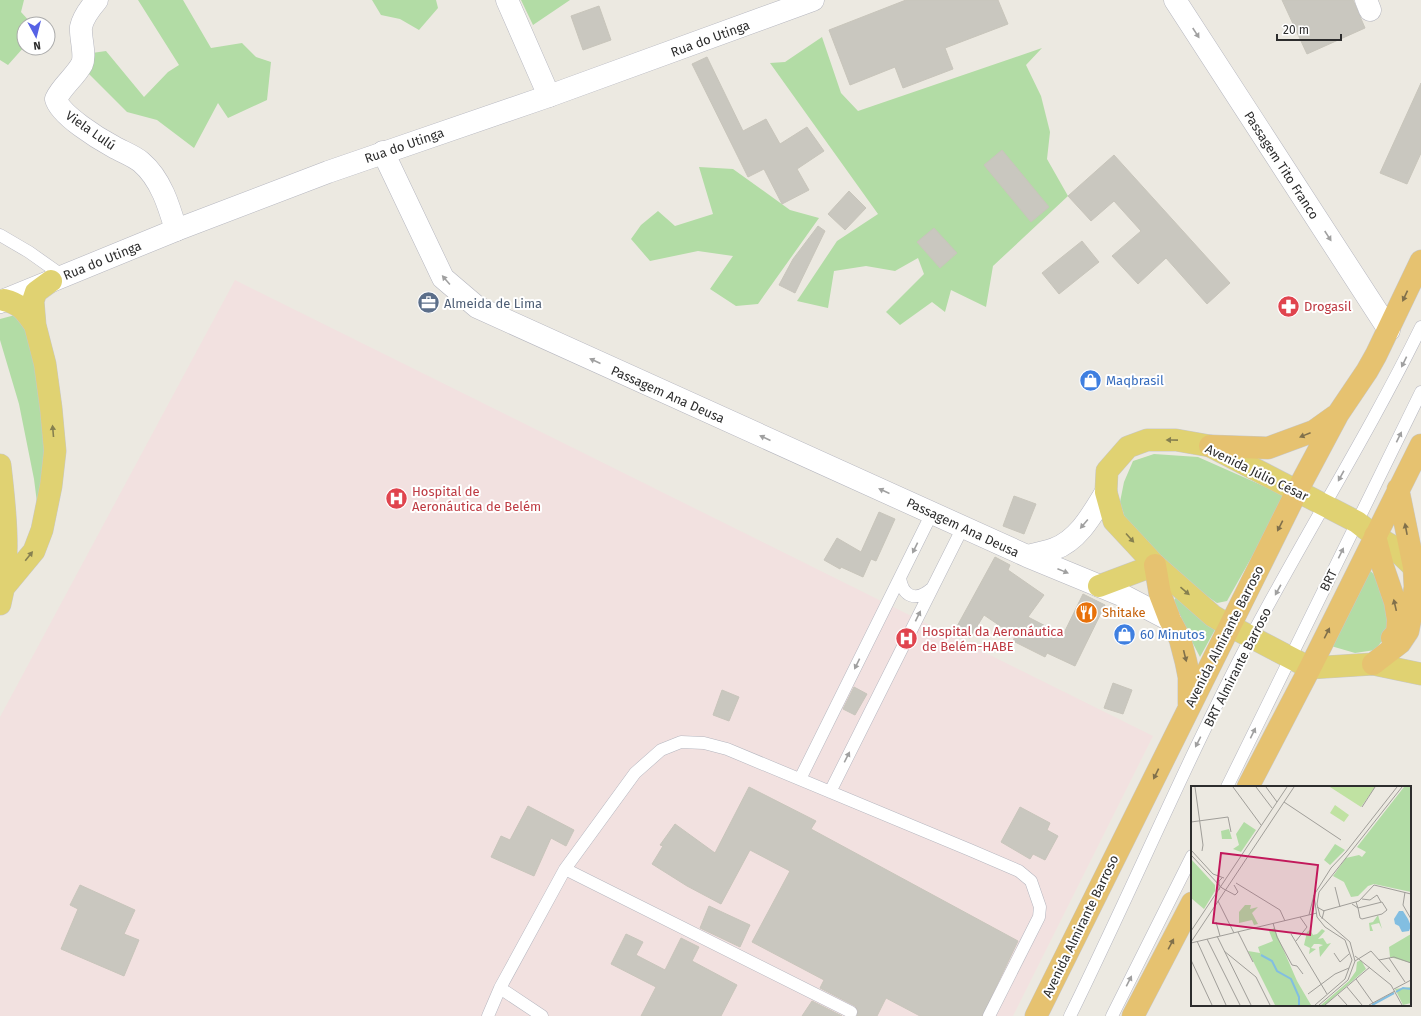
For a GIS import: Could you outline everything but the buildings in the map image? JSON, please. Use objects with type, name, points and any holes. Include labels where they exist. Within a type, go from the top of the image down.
[{"type":"highway","name":"Avenida Almirante Barroso","points":[[1036,1016],[1297,491],[1338,414],[1367,371],[1389,330],[1421,261]]},
{"type":"highway","points":[[1210,446],[1268,448],[1314,431],[1338,414]]},
{"type":"highway","points":[[1249,786],[1310,668],[1421,445]]},
{"type":"highway","points":[[1373,664],[1400,643],[1408,631],[1418,570],[1398,489]]},
{"type":"highway","points":[[1373,664],[1397,633],[1398,620],[1395,602],[1383,567],[1375,536]]},
{"type":"highway","points":[[1155,566],[1160,594],[1170,620],[1180,639],[1186,662],[1189,677],[1189,706]]},
{"type":"highway","points":[[1133,1016],[1191,905]]},
{"type":"main road","points":[[2,595],[34,551],[42,530],[51,486],[55,451],[51,408],[45,364],[35,325],[33,301],[36,292],[57,278]]},
{"type":"main road","points":[[2,301],[16,303],[24,310],[35,325]]},
{"type":"main road","name":"Avenida Júlio César","points":[[1310,668],[1213,616],[1155,566],[1114,520],[1106,492],[1107,471],[1128,447],[1147,440],[1176,440],[1210,446],[1357,522],[1375,536],[1392,546],[1418,570]]},
{"type":"main road","points":[[0,465],[6,532],[2,595]]},
{"type":"main road","points":[[1099,586],[1155,566]]},
{"type":"main road","points":[[1310,668],[1373,664],[1421,674]]},
{"type":"street","name":"Viela Lulú","points":[[96,0],[81,26],[82,62],[71,80],[56,99],[57,104],[62,110],[90,132],[113,147],[141,162],[162,188],[176,230]]},
{"type":"street","points":[[507,0],[549,96]]},
{"type":"street","name":"Rua do Utinga","points":[[2,301],[176,230],[383,152],[549,96],[813,0]]},
{"type":"street","name":"Passagem Tito Franco","points":[[1175,0],[1389,330]]},
{"type":"street","name":"Passagem Ana Deusa","points":[[383,152],[443,278],[476,307],[1027,556],[1124,596],[1170,620]]},
{"type":"street","name":"Passagem Ana Deusa","points":[[1027,556],[1056,548],[1073,537],[1087,522],[1106,492]]},
{"type":"lane","points":[[0,235],[29,252],[57,278]]},
{"type":"lane","name":"BRT Almirante Barroso","points":[[1070,1016],[1195,748],[1251,637],[1394,382],[1421,327]]},
{"type":"lane","name":"BRT","points":[[1227,786],[1421,392]]},
{"type":"lane","points":[[800,779],[932,513]]},
{"type":"lane","points":[[830,792],[963,527]]},
{"type":"lane","points":[[900,578],[901,586],[910,595],[916,597],[924,596],[931,590]]},
{"type":"lane","points":[[488,1016],[500,988],[565,869],[635,772],[661,750],[681,742],[704,743],[727,749],[1019,871],[1031,881],[1040,907],[1039,917],[988,1016]]},
{"type":"lane","points":[[1112,1016],[1191,858]]},
{"type":"lane","points":[[565,869],[850,1012]]},
{"type":"lane","points":[[500,988],[542,1016]]},
{"type":"shaded area","name":"Hospital de Aeronáutica de Belém","points":[[235,280],[1153,736],[1013,1016],[0,1016],[0,717]]},
{"type":"green space","points":[[0,0],[24,0],[21,12],[25,16],[16,16],[16,56],[8,65],[0,60]]},
{"type":"green space","points":[[138,0],[183,0],[211,48],[242,43],[256,57],[271,62],[267,100],[228,118],[218,103],[194,148],[157,120],[127,112],[87,72],[92,53],[106,51],[144,97],[168,72],[179,65]]},
{"type":"green space","points":[[372,0],[436,0],[438,8],[419,30],[400,19],[381,15]]},
{"type":"green space","points":[[521,0],[570,0],[533,25]]},
{"type":"green space","points":[[822,37],[841,93],[858,111],[1042,48],[1026,65],[1041,96],[1050,132],[1047,159],[1068,196],[993,266],[986,307],[951,290],[945,312],[932,302],[900,325],[886,312],[924,274],[918,258],[895,271],[866,266],[834,271],[828,308],[797,301],[837,241],[878,214],[770,63],[785,62]]},
{"type":"green space","points":[[699,167],[733,169],[790,210],[819,218],[758,304],[736,306],[710,289],[733,256],[698,251],[650,261],[631,239],[641,225],[658,211],[675,226],[713,214]]},
{"type":"green space","points":[[19,314],[30,330],[49,463],[41,534],[34,479],[19,404],[0,340],[0,319]]},
{"type":"green space","points":[[1154,454],[1198,457],[1286,496],[1227,601],[1217,603],[1171,571],[1125,518],[1120,502],[1124,482],[1133,461]]},
{"type":"green space","points":[[1367,567],[1378,579],[1391,629],[1375,650],[1355,653],[1331,646]]},
{"type":"green space","points":[[1177,596],[1217,626],[1200,657],[1172,603]]},
{"type":"place","name":"Almeida de Lima","points":[[428,303]]},
{"type":"place","name":"Drogasil","points":[[1288,306]]},
{"type":"place","name":"Maqbrasil","points":[[1090,380]]},
{"type":"place","name":"Hospital de Aeronáutica de Belém","points":[[396,498]]},
{"type":"place","name":"Shitake","points":[[1086,612]]},
{"type":"place","name":"60 Minutos","points":[[1124,634]]},
{"type":"place","name":"Hospital da Aeronáutica de Belém-HABE","points":[[907,638]]}]
